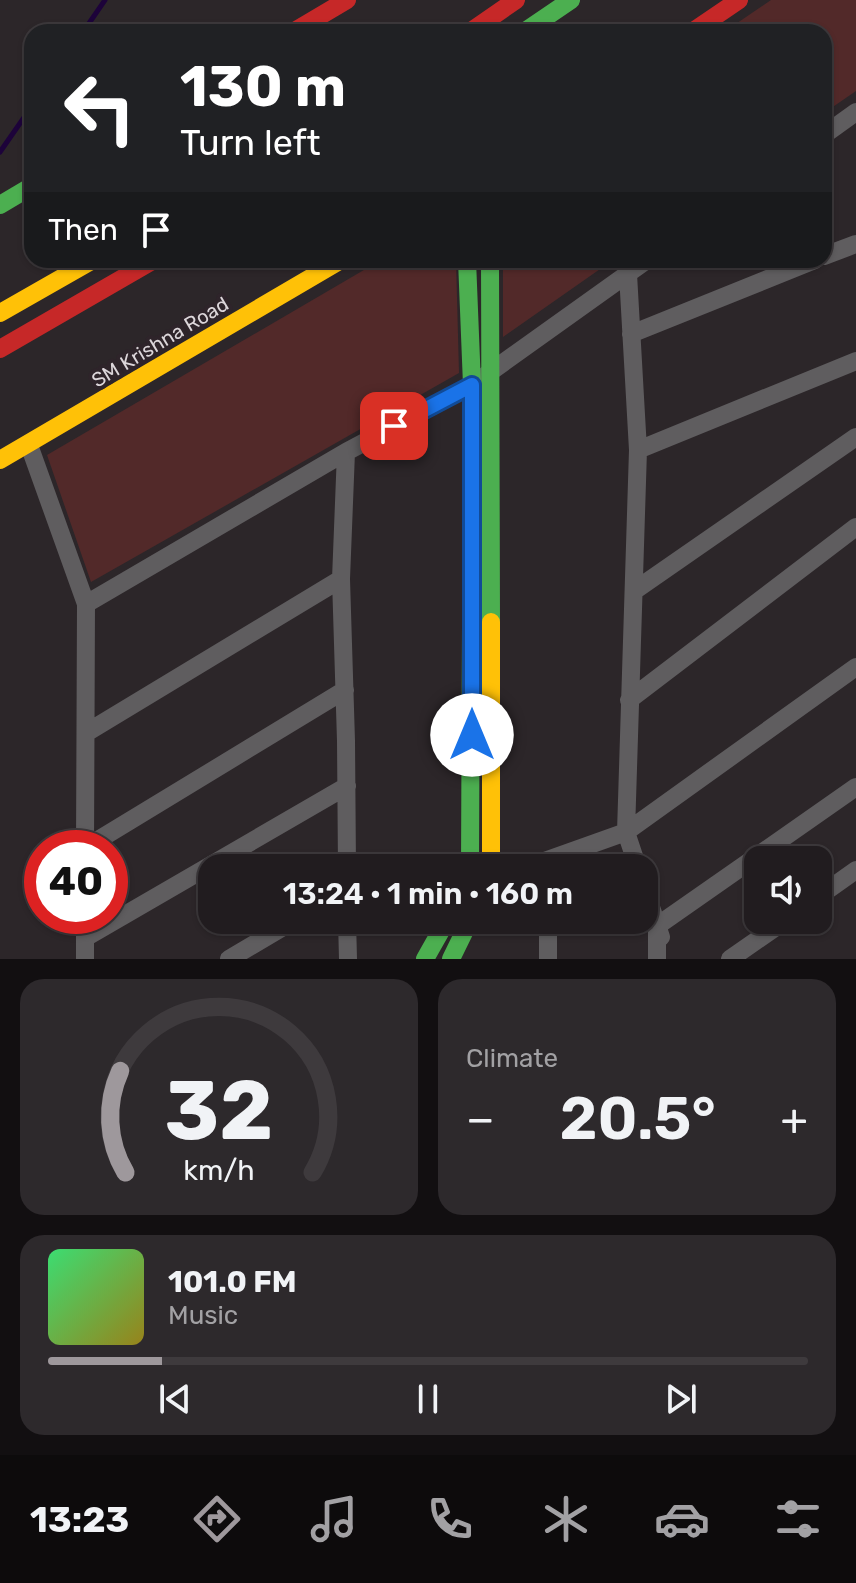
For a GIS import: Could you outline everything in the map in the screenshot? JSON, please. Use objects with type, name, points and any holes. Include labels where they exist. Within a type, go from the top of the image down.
[{"type":"main road","points":[[306,24],[347,0]]},
{"type":"main road","points":[[482,24],[516,0]]},
{"type":"main road","points":[[536,24],[571,0]]},
{"type":"main road","points":[[704,24],[739,0]]},
{"type":"main road","points":[[0,205],[24,191]]},
{"type":"main road","points":[[0,313],[79,268]]},
{"type":"main road","points":[[0,349],[140,268]]},
{"type":"main road","name":"SM Krishna Road","points":[[0,460],[328,268]]},
{"type":"main road","points":[[467,268],[472,385],[470,854]]},
{"type":"main road","points":[[490,268],[491,854]]},
{"type":"main road","points":[[425,959],[439,934]]},
{"type":"main road","points":[[451,959],[463,934]]},
{"type":"street","points":[[832,129],[856,112]]},
{"type":"street","points":[[832,253],[856,244]]},
{"type":"street","points":[[86,604],[346,452],[472,385],[636,268]]},
{"type":"street","points":[[631,334],[795,268]]},
{"type":"street","points":[[628,274],[638,450],[626,832],[633,854]]},
{"type":"street","points":[[638,450],[856,361]]},
{"type":"street","points":[[634,591],[856,437]]},
{"type":"street","points":[[29,445],[86,604],[85,848],[345,690]]},
{"type":"street","points":[[346,452],[341,579],[347,854]]},
{"type":"street","points":[[629,700],[856,527]]},
{"type":"street","points":[[86,733],[341,579]]},
{"type":"street","points":[[572,854],[626,832],[856,667]]},
{"type":"street","points":[[85,938],[347,786]]},
{"type":"street","points":[[658,925],[856,787]]},
{"type":"street","points":[[832,887],[856,870]]},
{"type":"street","points":[[658,929],[668,959]]},
{"type":"street","points":[[85,934],[85,959]]},
{"type":"street","points":[[229,959],[271,934]]},
{"type":"street","points":[[347,934],[348,959]]},
{"type":"street","points":[[548,934],[548,959]]},
{"type":"street","points":[[657,934],[657,959]]},
{"type":"street","points":[[730,959],[766,934]]},
{"type":"shaded area","points":[[771,0],[856,0],[856,91],[832,108],[832,24],[736,24]]},
{"type":"shaded area","points":[[367,268],[456,268],[459,373],[91,582],[47,455]]},
{"type":"shaded area","points":[[503,268],[602,268],[503,337]]},
{"type":"waterway","points":[[88,24],[105,0]]},
{"type":"waterway","points":[[0,152],[24,118]]},
{"type":"traffic: fast","points":[[536,24],[571,0]]},
{"type":"traffic: fast","points":[[0,205],[24,191]]},
{"type":"traffic: fast","points":[[467,268],[472,385],[470,854]]},
{"type":"traffic: fast","points":[[490,268],[491,622]]},
{"type":"traffic: fast","points":[[425,959],[439,934]]},
{"type":"traffic: fast","points":[[451,959],[463,934]]},
{"type":"traffic: slow","points":[[0,313],[79,268]]},
{"type":"traffic: slow","points":[[0,460],[327,268]]},
{"type":"traffic: slow","points":[[491,622],[491,854]]},
{"type":"traffic: jam","points":[[306,24],[347,0]]},
{"type":"traffic: jam","points":[[482,24],[516,0]]},
{"type":"traffic: jam","points":[[704,24],[739,0]]},
{"type":"traffic: jam","points":[[0,349],[140,268]]},
{"type":"route","points":[[394,426],[472,385],[472,735]]}]
